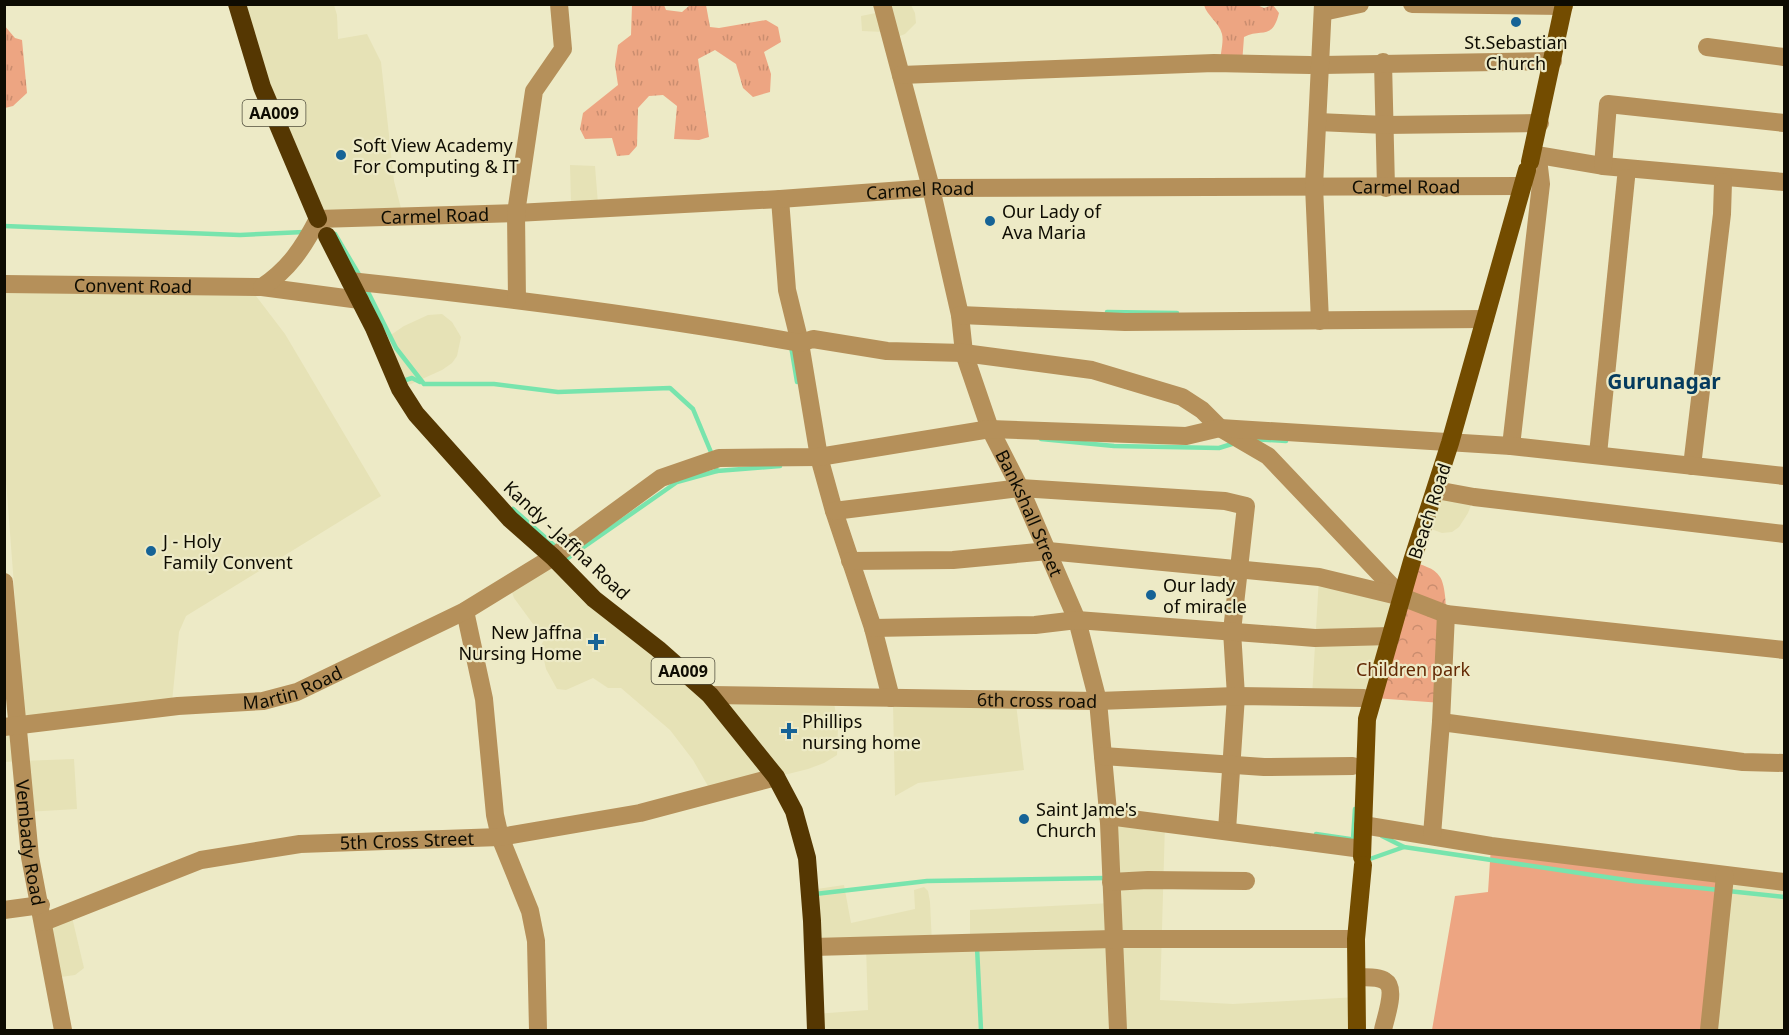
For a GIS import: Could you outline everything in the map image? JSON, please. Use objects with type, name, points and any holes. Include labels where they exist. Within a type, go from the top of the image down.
[{"type":"highway","name":"AA009","points":[[237,4],[262,87],[318,219]]},
{"type":"highway","name":"Kandy - Jaffna Road","points":[[327,236],[360,300],[400,388],[416,414],[510,519],[553,557],[594,599],[658,649],[710,695],[776,777],[794,811],[804,842],[810,890],[816,1030]]},
{"type":"main road","name":"Beach Road","points":[[1356,1030],[1356,939],[1363,825],[1358,766],[1367,719],[1450,443],[1528,168],[1540,123],[1564,5]]},
{"type":"street","points":[[517,300],[516,213],[534,91],[563,49],[559,4]]},
{"type":"street","name":"Bankshall Street","points":[[882,4],[931,188],[960,315],[964,353],[990,429],[1020,488],[1077,620],[1098,701],[1108,816],[1118,1030]]},
{"type":"street","points":[[1320,321],[1314,186],[1318,122],[1316,65],[1323,8],[1360,4]]},
{"type":"street","points":[[1412,4],[1564,5]]},
{"type":"street","points":[[1707,47],[1785,57]]},
{"type":"street","points":[[901,75],[1214,63],[1316,65],[1383,62],[1553,62]]},
{"type":"street","points":[[1383,62],[1386,188]]},
{"type":"street","points":[[1603,166],[1608,104],[1785,123]]},
{"type":"street","points":[[1318,122],[1384,125],[1540,123]]},
{"type":"street","name":"Carmel Road","points":[[318,219],[516,213],[780,199],[931,188],[1314,186],[1386,188],[1528,168],[1603,166],[1785,182]]},
{"type":"street","points":[[1511,446],[1541,184],[1539,167],[1528,168]]},
{"type":"street","points":[[1598,454],[1626,178]]},
{"type":"street","points":[[1692,466],[1722,214],[1723,182]]},
{"type":"street","points":[[780,199],[787,290],[800,343],[819,457],[834,511],[873,628],[891,698]]},
{"type":"street","points":[[262,287],[281,274],[294,259],[318,219]]},
{"type":"street","points":[[350,281],[699,324],[800,343],[813,339],[887,351],[964,353],[1092,370],[1182,397],[1202,410],[1220,428],[1268,456],[1334,522],[1402,597]]},
{"type":"street","name":"Convent Road","points":[[4,284],[262,287],[360,300]]},
{"type":"street","points":[[960,315],[1125,322],[1241,319],[1320,321],[1485,319]]},
{"type":"street","name":"Martin Road","points":[[11,727],[178,706],[263,701],[297,692],[465,611],[553,557],[662,478],[719,458],[819,457],[990,429],[1186,436],[1220,428],[1511,446],[1785,476]]},
{"type":"street","points":[[834,511],[1020,488],[1225,501],[1246,506],[1232,631],[1236,696],[1227,830]]},
{"type":"street","points":[[1436,490],[1474,497],[1785,534]]},
{"type":"street","points":[[850,561],[953,560],[1048,551],[1319,577],[1402,597],[1446,614],[1785,650]]},
{"type":"street","name":"Vembady Road","points":[[4,582],[11,727],[30,857],[63,1030]]},
{"type":"street","points":[[465,611],[484,699],[491,789],[500,837],[520,883],[534,931],[538,966],[538,1030]]},
{"type":"street","points":[[1432,835],[1441,722],[1446,614]]},
{"type":"street","points":[[873,628],[1035,625],[1077,620],[1315,638],[1391,636]]},
{"type":"street","name":"6th cross road","points":[[710,695],[1098,701],[1236,696],[1364,698]]},
{"type":"street","points":[[1441,722],[1743,762],[1785,763]]},
{"type":"street","points":[[1103,756],[1300,768],[1358,766]]},
{"type":"street","name":"5th Cross Street","points":[[4,910],[42,914],[201,860],[300,844],[500,837],[640,813],[776,777]]},
{"type":"street","points":[[1108,816],[1227,830],[1362,857]]},
{"type":"street","points":[[1363,825],[1491,846],[1785,882]]},
{"type":"street","points":[[1709,1030],[1725,876]]},
{"type":"street","points":[[1111,882],[1246,881]]},
{"type":"street","points":[[813,947],[1113,939],[1356,939]]},
{"type":"street","points":[[1357,977],[1383,979],[1388,984],[1390,992],[1383,1030]]},
{"type":"shaded area","points":[[237,5],[334,5],[337,15],[338,39],[367,34],[381,62],[394,181],[403,216],[318,219]]},
{"type":"shaded area","points":[[882,5],[911,5],[916,23],[905,34],[892,39]]},
{"type":"shaded area","points":[[881,12],[883,32],[862,31],[861,16]]},
{"type":"shaded area","points":[[570,165],[595,166],[598,204],[571,203]]},
{"type":"shaded area","name":"J - Holy Family Convent","points":[[4,291],[256,296],[285,334],[381,496],[186,616],[179,632],[172,702],[24,717],[5,467]]},
{"type":"shaded area","points":[[442,314],[452,322],[461,337],[457,356],[442,370],[400,389],[379,343],[404,326],[428,315]]},
{"type":"shaded area","points":[[1436,490],[1474,497],[1468,513],[1459,527],[1452,532],[1442,533],[1423,526]]},
{"type":"shaded area","points":[[553,557],[710,695],[833,697],[838,726],[837,755],[808,769],[712,793],[693,760],[670,730],[621,688],[608,688],[593,678],[566,690],[557,689],[546,669],[541,646],[544,639],[514,598],[509,584]]},
{"type":"shaded area","points":[[1319,577],[1402,597],[1374,698],[1312,697]]},
{"type":"shaded area","points":[[893,704],[1016,704],[1024,770],[918,783],[895,796]]},
{"type":"shaded area","points":[[17,726],[21,761],[74,759],[77,809],[26,812],[20,761],[5,762],[5,727]]},
{"type":"shaded area","points":[[1108,816],[1165,823],[1160,1000],[1233,1004],[1357,997],[1357,1030],[816,1030],[815,1014],[868,1010],[866,946],[813,947],[810,890],[844,885],[851,923],[915,909],[914,890],[924,887],[928,891],[930,902],[932,944],[970,942],[970,910],[1112,903]]},
{"type":"shaded area","points":[[1725,876],[1784,882],[1784,1030],[1709,1030]]},
{"type":"shaded area","points":[[71,913],[84,968],[75,975],[54,978],[44,922]]},
{"type":"green space","points":[[632,5],[664,5],[666,10],[682,12],[690,5],[706,5],[710,27],[719,28],[766,20],[778,27],[781,42],[764,52],[771,74],[770,92],[753,97],[743,88],[736,64],[715,50],[698,59],[709,137],[699,140],[674,139],[677,106],[663,95],[649,96],[638,108],[637,146],[629,155],[617,156],[612,138],[585,139],[580,129],[583,113],[618,85],[615,65],[618,45],[631,35]]},
{"type":"green space","points":[[1204,5],[1257,5],[1264,8],[1273,5],[1279,13],[1270,31],[1244,37],[1242,64],[1220,64],[1222,34]]},
{"type":"green space","points":[[4,25],[15,38],[22,40],[27,93],[13,106],[5,108]]},
{"type":"green space","name":"Children park","points":[[1412,561],[1434,571],[1440,577],[1444,587],[1446,618],[1442,703],[1374,698]]},
{"type":"green space","points":[[1491,846],[1725,876],[1709,1030],[1432,1030],[1455,896],[1488,892]]},
{"type":"waterway","points":[[4,226],[240,235],[304,232]]},
{"type":"waterway","points":[[335,234],[361,278]]},
{"type":"waterway","points":[[366,288],[396,348],[424,384],[494,384],[558,392],[670,388],[693,409],[713,457]]},
{"type":"waterway","points":[[1107,312],[1177,313]]},
{"type":"waterway","points":[[791,346],[797,382]]},
{"type":"waterway","points":[[400,382],[412,378],[420,382]]},
{"type":"waterway","points":[[1041,439],[1114,446],[1219,448],[1235,443]]},
{"type":"waterway","points":[[1252,439],[1286,441]]},
{"type":"waterway","points":[[715,465],[717,471],[780,466]]},
{"type":"waterway","points":[[568,558],[677,482],[717,471]]},
{"type":"waterway","points":[[513,509],[557,548]]},
{"type":"waterway","points":[[1353,839],[1355,809]]},
{"type":"waterway","points":[[1316,834],[1350,839]]},
{"type":"waterway","points":[[1382,836],[1404,847],[1633,881],[1719,890]]},
{"type":"waterway","points":[[1367,860],[1404,847]]},
{"type":"waterway","points":[[815,894],[927,881],[1106,878]]},
{"type":"waterway","points":[[1728,891],[1784,897]]},
{"type":"waterway","points":[[977,947],[981,1030]]},
{"type":"place","name":"St.Sebastian Church","points":[[1516,22]]},
{"type":"place","name":"Soft View Academy For Computing & IT","points":[[341,155]]},
{"type":"place","name":"Our Lady of Ava Maria","points":[[990,221]]},
{"type":"place","name":"J - Holy Family Convent","points":[[151,551]]},
{"type":"place","name":"Our lady of miracle","points":[[1151,595]]},
{"type":"place","name":"New Jaffna Nursing Home","points":[[596,642]]},
{"type":"place","name":"Phillips nursing home","points":[[789,731]]},
{"type":"place","name":"Saint Jame's Church","points":[[1024,819]]},
{"type":"district","name":"Gurunagar","points":[[1664,381]]}]
